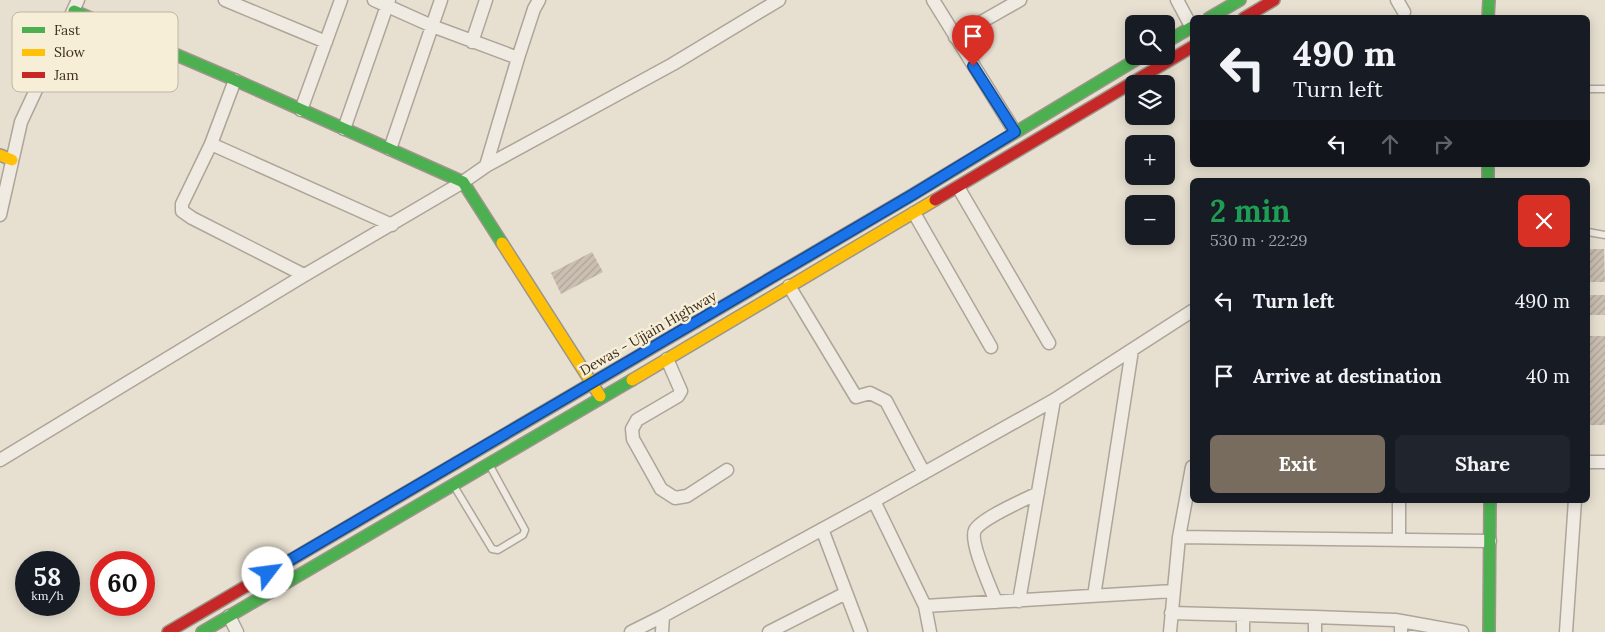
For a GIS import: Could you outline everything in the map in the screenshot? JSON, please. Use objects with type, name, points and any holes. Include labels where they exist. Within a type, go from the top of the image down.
[{"type":"main road","points":[[1214,15],[1240,0]]},
{"type":"main road","points":[[1249,15],[1274,0]]},
{"type":"main road","points":[[1488,15],[1489,0]]},
{"type":"main road","points":[[76,6],[89,12]]},
{"type":"main road","points":[[1175,37],[1190,28]]},
{"type":"main road","points":[[202,632],[602,398],[1190,48]]},
{"type":"main road","points":[[178,53],[463,182],[602,398]]},
{"type":"main road","name":"Dewas - Ujjain Highway","points":[[168,632],[912,195],[1127,65]]},
{"type":"main road","points":[[1490,503],[1490,632]]},
{"type":"street","points":[[225,0],[326,42]]},
{"type":"street","points":[[301,110],[341,0]]},
{"type":"street","points":[[374,0],[388,3],[432,26],[518,58]]},
{"type":"street","points":[[390,150],[441,0]]},
{"type":"street","points":[[472,42],[486,0]]},
{"type":"street","points":[[486,166],[518,58],[534,9],[539,0]]},
{"type":"street","points":[[0,460],[304,275],[392,225],[486,166],[673,64],[779,0]]},
{"type":"street","points":[[933,0],[1015,132]]},
{"type":"street","points":[[955,37],[1020,0]]},
{"type":"street","points":[[1176,0],[1190,24]]},
{"type":"street","points":[[1397,0],[1404,12]]},
{"type":"street","points":[[344,129],[388,3]]},
{"type":"street","points":[[235,80],[211,144],[182,204],[182,210],[192,218],[304,275]]},
{"type":"street","points":[[0,215],[6,158],[36,92]]},
{"type":"street","points":[[211,144],[392,225]]},
{"type":"street","points":[[958,187],[1050,343]]},
{"type":"street","points":[[914,213],[991,347]]},
{"type":"street","points":[[789,286],[856,397],[870,393],[886,401],[924,473]]},
{"type":"street","points":[[631,632],[874,501],[1054,400],[1190,312]]},
{"type":"street","points":[[1094,596],[1132,350]]},
{"type":"street","points":[[667,359],[681,391],[678,396],[637,420],[632,430],[633,439],[662,489],[675,498],[688,496],[727,470]]},
{"type":"street","points":[[1019,601],[1054,400]]},
{"type":"street","points":[[1590,462],[1605,462]]},
{"type":"street","points":[[1170,632],[1178,537],[1190,477]]},
{"type":"street","points":[[996,602],[974,542],[974,531],[982,522],[1038,493]]},
{"type":"street","points":[[874,501],[925,606],[930,632]]},
{"type":"street","points":[[1399,503],[1399,540]]},
{"type":"street","points":[[1566,632],[1574,503]]},
{"type":"street","points":[[822,529],[861,632]]},
{"type":"street","points":[[1178,537],[1490,541]]},
{"type":"street","points":[[925,606],[1173,591]]},
{"type":"street","points":[[769,632],[788,628],[846,594]]},
{"type":"street","points":[[1171,613],[1315,617],[1462,632]]},
{"type":"street","points":[[229,616],[238,632]]},
{"type":"street","points":[[662,632],[663,616]]},
{"type":"street","points":[[1243,616],[1243,632]]},
{"type":"street","points":[[1315,617],[1315,632]]},
{"type":"lane","points":[[1590,88],[1605,89]]},
{"type":"lane","points":[[1590,232],[1605,235]]},
{"type":"lane","points":[[454,485],[492,549],[498,550],[523,535],[525,530],[489,464]]},
{"type":"building","points":[[1590,249],[1604,249],[1605,282],[1590,282]]},
{"type":"building","points":[[592,252],[603,272],[561,294],[551,273]]},
{"type":"building","points":[[1590,295],[1605,295],[1605,315],[1590,315]]},
{"type":"building","points":[[1590,336],[1605,336],[1605,425],[1590,425]]},
{"type":"traffic: fast","points":[[1214,15],[1240,0]]},
{"type":"traffic: fast","points":[[1488,15],[1489,0]]},
{"type":"traffic: fast","points":[[1175,37],[1190,28]]},
{"type":"traffic: fast","points":[[178,56],[463,182],[502,243]]},
{"type":"traffic: fast","points":[[696,322],[912,195],[1127,65]]},
{"type":"traffic: fast","points":[[1488,167],[1488,178]]},
{"type":"traffic: fast","points":[[202,632],[632,380]]},
{"type":"traffic: fast","points":[[1489,632],[1490,503]]},
{"type":"traffic: slow","points":[[0,155],[12,160]]},
{"type":"traffic: slow","points":[[632,380],[935,200]]},
{"type":"traffic: slow","points":[[502,243],[600,396]]},
{"type":"traffic: slow","points":[[456,463],[696,322]]},
{"type":"traffic: jam","points":[[1249,15],[1274,0]]},
{"type":"traffic: jam","points":[[935,200],[1190,48]]},
{"type":"traffic: jam","points":[[168,632],[456,463]]},
{"type":"route","points":[[268,573],[912,195],[1015,132],[973,66]]}]
